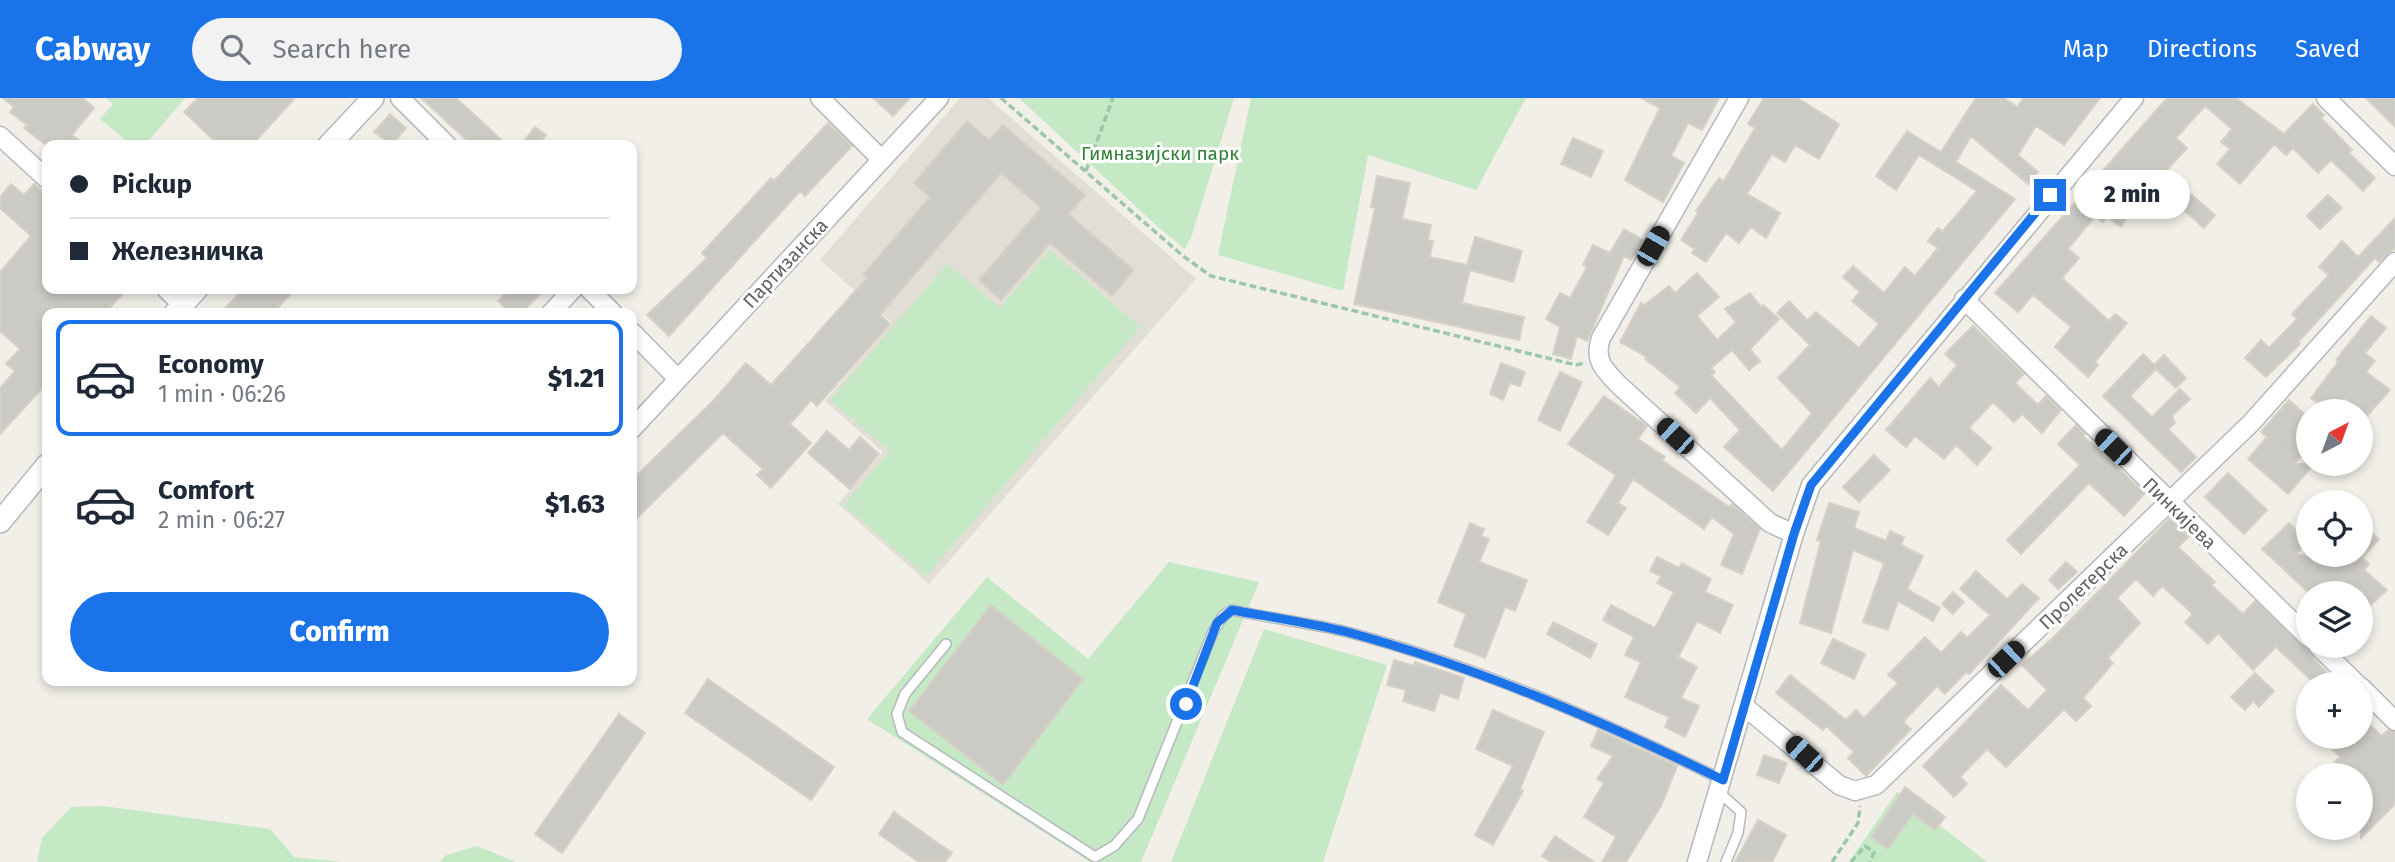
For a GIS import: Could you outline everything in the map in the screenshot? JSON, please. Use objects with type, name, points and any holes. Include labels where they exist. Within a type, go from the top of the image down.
[{"type":"street","points":[[334,140],[373,98]]},
{"type":"street","points":[[400,98],[442,140]]},
{"type":"street","points":[[820,98],[881,159]]},
{"type":"street","name":"Партизанска","points":[[637,424],[939,98]]},
{"type":"street","points":[[1739,98],[1601,338],[1599,360],[1620,386],[1770,523],[1794,534]]},
{"type":"street","points":[[1697,862],[1807,495],[1821,471],[2134,98]]},
{"type":"street","points":[[2326,98],[2395,166]]},
{"type":"street","points":[[0,136],[42,174]]},
{"type":"street","name":"Пролетерска","points":[[1859,790],[1876,785],[2170,503],[2251,423],[2395,262]]},
{"type":"street","points":[[556,308],[568,294]]},
{"type":"street","points":[[594,294],[608,308]]},
{"type":"street","name":"Пинкијева","points":[[1964,299],[2296,625]]},
{"type":"street","points":[[637,337],[678,379]]},
{"type":"street","points":[[0,522],[42,471]]},
{"type":"street","points":[[2330,658],[2345,672]]},
{"type":"street","points":[[2373,699],[2395,720]]},
{"type":"street","points":[[1744,706],[1761,717],[1839,785],[1859,790]]},
{"type":"lane","points":[[946,644],[905,694],[897,714],[902,732],[1095,857],[1114,846],[1138,819],[1213,632],[1223,616],[1232,610],[1346,632],[1449,664],[1612,727],[1721,786],[1741,811],[1738,833],[1726,862]]},
{"type":"path","points":[[1000,98],[1183,256],[1211,276],[1577,365],[1599,360]]},
{"type":"path","points":[[1086,172],[1113,98]]},
{"type":"path","points":[[1841,862],[1833,860],[1858,823],[1859,790]]},
{"type":"path","points":[[1851,862],[1865,846],[1874,852],[1870,862]]},
{"type":"shaded area","points":[[960,98],[988,98],[1196,279],[929,584],[838,504],[883,452],[825,401],[892,323],[820,260]]},
{"type":"green space","points":[[106,98],[185,98],[149,140],[126,140],[100,119],[113,104]]},
{"type":"green space","name":"Гимназијски парк","points":[[1019,98],[1234,98],[1192,235],[1185,249],[1158,227]]},
{"type":"green space","points":[[1251,98],[1526,98],[1476,190],[1368,155],[1343,291],[1218,255]]},
{"type":"green space","points":[[1050,250],[1140,327],[926,576],[844,505],[890,451],[830,400],[947,264],[1000,308]]},
{"type":"green space","points":[[1169,562],[1259,582],[1141,862],[1090,862],[867,719],[987,577],[1088,659]]},
{"type":"green space","points":[[1264,629],[1387,665],[1323,862],[1171,862]]},
{"type":"green space","points":[[1897,792],[1987,862],[1849,862]]},
{"type":"green space","points":[[103,806],[270,829],[294,857],[342,862],[37,862],[42,838],[71,807]]},
{"type":"green space","points":[[477,846],[516,862],[440,862],[446,855]]},
{"type":"building","points":[[3,98],[83,98],[94,108],[72,135],[78,140],[42,142],[24,128],[27,125],[10,112],[14,107]]},
{"type":"building","points":[[198,98],[295,98],[257,140],[214,140],[184,112]]},
{"type":"building","points":[[421,98],[456,98],[502,140],[467,140]]},
{"type":"building","points":[[873,98],[910,98],[893,116]]},
{"type":"building","points":[[1641,98],[1719,98],[1702,130],[1688,123],[1671,156],[1684,163],[1663,202],[1625,180],[1660,108]]},
{"type":"building","points":[[1764,98],[1797,98],[1839,124],[1819,159],[1795,145],[1785,162],[1772,154],[1747,194],[1780,213],[1766,238],[1751,227],[1739,243],[1726,233],[1706,262],[1692,253],[1695,249],[1681,240],[1698,213],[1696,211],[1719,178],[1724,181],[1755,128],[1748,124]]},
{"type":"building","points":[[1976,98],[2004,98],[2017,107],[2024,98],[2100,98],[2064,145],[2036,126],[2018,155],[2038,172],[2028,184],[1971,136],[1956,162],[2015,199],[1773,491],[1724,447],[1740,430],[1710,398],[1696,413],[1675,393],[1680,387],[1645,359],[1647,357],[1620,342],[1641,303],[1644,305],[1669,286],[1675,293],[1697,273],[1719,297],[1697,316],[1717,340],[1736,322],[1725,309],[1750,293],[1761,307],[1763,305],[1779,319],[1750,349],[1760,361],[1749,370],[1732,350],[1711,368],[1715,372],[1711,375],[1782,450],[1812,413],[1778,378],[1810,345],[1777,313],[1789,301],[1807,320],[1816,312],[1859,348],[1879,324],[1852,301],[1860,292],[1843,277],[1853,266],[1884,293],[1905,267],[1915,276],[1938,248],[1928,241],[1938,228],[1943,231],[1977,191],[1919,155],[1896,190],[1876,176],[1907,131],[1941,152]]},
{"type":"building","points":[[2167,98],[2236,98],[2284,134],[2313,104],[2324,115],[2321,118],[2352,150],[2349,153],[2375,178],[2363,191],[2331,160],[2318,173],[2293,148],[2286,155],[2274,144],[2240,184],[2217,164],[2230,149],[2221,142],[2232,129],[2205,106],[2176,138],[2187,148],[2165,172],[2215,215],[2204,228],[2166,194],[2162,199],[2133,173],[2113,198],[2132,210],[2121,227],[2107,217],[2103,222],[2095,216],[2068,249],[2079,258],[2062,278],[2109,321],[2115,314],[2127,323],[2095,362],[2098,365],[2088,377],[2055,347],[2071,327],[2033,295],[2018,312],[1995,293]]},
{"type":"building","points":[[2366,98],[2395,98],[2395,127]]},
{"type":"building","points":[[390,114],[406,128],[396,140],[385,140],[374,132]]},
{"type":"building","points":[[967,121],[989,140],[1003,125],[1085,195],[1068,214],[1134,270],[1112,296],[1050,243],[1001,300],[979,280],[1041,208],[1001,173],[880,315],[890,324],[817,406],[811,400],[790,424],[811,443],[771,488],[757,475],[763,469],[723,433],[637,518],[637,475],[714,400],[746,363],[771,385],[867,278],[863,275],[930,197],[914,183]]},
{"type":"building","points":[[828,123],[852,146],[805,196],[800,191],[669,336],[647,315],[707,258],[702,253],[771,178],[774,181]]},
{"type":"building","points":[[535,127],[546,135],[542,140],[525,140]]},
{"type":"building","points":[[1573,138],[1603,151],[1591,177],[1561,164]]},
{"type":"building","points":[[1377,176],[1410,183],[1402,219],[1431,225],[1428,240],[1433,241],[1430,257],[1467,265],[1475,237],[1522,251],[1513,282],[1470,270],[1462,303],[1524,317],[1519,340],[1354,304],[1375,208],[1371,207]]},
{"type":"building","points":[[11,184],[24,195],[34,184],[42,191],[42,294],[122,294],[110,308],[42,308],[42,388],[0,434],[0,388],[15,371],[6,364],[20,349],[0,331],[0,272],[31,236],[0,208],[0,197]]},
{"type":"building","points":[[2328,195],[2342,208],[2320,229],[2307,216]]},
{"type":"building","points":[[2395,218],[2395,248],[2379,262],[2375,258],[2298,342],[2300,344],[2266,377],[2245,358],[2261,340],[2269,348],[2297,319],[2292,314],[2329,275],[2319,267],[2342,241],[2358,257]]},
{"type":"building","points":[[1624,229],[1643,240],[1631,260],[1624,256],[1587,341],[1577,336],[1571,359],[1553,354],[1560,327],[1546,319],[1560,293],[1570,298],[1587,267],[1583,265],[1593,245],[1610,253]]},
{"type":"building","points":[[239,294],[290,294],[278,308],[225,308]]},
{"type":"building","points":[[505,294],[540,294],[526,308],[506,308],[498,301]]},
{"type":"building","points":[[2371,316],[2386,328],[2365,353],[2375,361],[2366,372],[2390,390],[2373,409],[2373,399],[2312,399],[2338,362],[2336,360]]},
{"type":"building","points":[[1973,326],[2024,374],[2015,383],[2038,405],[2046,396],[2061,410],[2042,433],[2022,414],[2014,422],[1993,402],[1969,428],[1992,448],[1977,465],[1956,445],[1944,459],[1915,436],[1906,447],[1886,430],[1930,378],[1939,387],[1957,365],[1945,354]]},
{"type":"building","points":[[2143,354],[2154,365],[2164,355],[2186,378],[2176,388],[2156,369],[2130,396],[2152,417],[2180,389],[2190,399],[2172,416],[2175,423],[2168,429],[2196,457],[2181,472],[2103,396]]},
{"type":"building","points":[[1501,363],[1525,372],[1520,386],[1510,383],[1503,400],[1490,394]]},
{"type":"building","points":[[1560,372],[1582,382],[1560,431],[1538,420]]},
{"type":"building","points":[[1604,396],[1647,426],[1638,439],[1665,457],[1662,460],[1729,507],[1732,504],[1760,529],[1742,574],[1721,565],[1734,534],[1712,517],[1704,529],[1633,479],[1618,503],[1626,508],[1608,535],[1587,522],[1616,475],[1568,444]]},
{"type":"building","points":[[2289,400],[2296,406],[2294,464],[2296,476],[2304,476],[2288,494],[2248,459],[2267,437],[2261,432]]},
{"type":"building","points":[[2076,425],[2085,434],[2083,436],[2145,493],[2124,516],[2089,483],[2021,554],[2007,540],[2080,465],[2058,444]]},
{"type":"building","points":[[827,431],[849,450],[860,437],[879,454],[850,489],[808,453]]},
{"type":"building","points":[[1874,455],[1890,470],[1859,502],[1843,487]]},
{"type":"building","points":[[2228,473],[2267,510],[2244,534],[2205,497]]},
{"type":"building","points":[[1829,503],[1859,512],[1854,528],[1886,541],[1890,531],[1904,537],[1901,545],[1923,556],[1907,589],[1940,608],[1933,621],[1898,601],[1888,630],[1863,622],[1884,563],[1853,550],[1831,633],[1800,623],[1821,541],[1817,540]]},
{"type":"building","points":[[2170,518],[2189,536],[2178,547],[2215,582],[2211,585],[2243,614],[2255,601],[2296,638],[2296,658],[2313,658],[2326,672],[2302,672],[2276,647],[2253,670],[2218,633],[2208,644],[2185,622],[2193,614],[2162,586],[2153,596],[2136,579],[2117,598],[2140,623],[2108,658],[2113,663],[2083,698],[2091,706],[2076,721],[2064,709],[2006,767],[1987,749],[1960,777],[1967,784],[1954,797],[1923,766],[2001,685],[2028,710],[2047,690],[2022,665],[2054,637]]},
{"type":"building","points":[[1470,523],[1484,529],[1481,536],[1489,539],[1479,562],[1527,580],[1515,611],[1505,607],[1485,658],[1454,646],[1466,614],[1438,602]]},
{"type":"building","points":[[2289,523],[2296,530],[2296,567],[2366,567],[2364,570],[2387,590],[2373,603],[2373,581],[2296,581],[2262,549]]},
{"type":"building","points":[[2373,534],[2379,539],[2373,546]]},
{"type":"building","points":[[1657,557],[1679,568],[1682,563],[1711,579],[1705,592],[1733,605],[1720,633],[1697,621],[1678,657],[1697,667],[1681,698],[1699,706],[1685,737],[1665,727],[1669,717],[1625,697],[1641,662],[1625,655],[1634,637],[1603,620],[1611,605],[1655,628],[1674,592],[1657,583],[1661,576],[1650,571]]},
{"type":"building","points":[[2066,562],[2077,572],[2058,589],[2049,580]]},
{"type":"building","points":[[1976,571],[2007,599],[2022,584],[2039,598],[1969,674],[1966,672],[1945,694],[1937,686],[1903,722],[1911,729],[1866,776],[1848,758],[1854,752],[1826,726],[1823,730],[1776,693],[1790,675],[1846,720],[1856,710],[1864,718],[1898,683],[1888,675],[1925,637],[1941,653],[1961,632],[1967,638],[1990,615],[1960,589]]},
{"type":"building","points":[[1953,592],[1964,602],[1953,614],[1942,604]]},
{"type":"building","points":[[991,605],[1083,679],[1003,785],[909,711]]},
{"type":"building","points":[[1553,622],[1597,644],[1590,658],[1547,634]]},
{"type":"building","points":[[1833,639],[1865,654],[1854,679],[1821,663]]},
{"type":"building","points":[[1394,660],[1414,666],[1415,662],[1464,678],[1458,699],[1440,693],[1434,711],[1403,701],[1406,690],[1387,685]]},
{"type":"building","points":[[2255,673],[2274,691],[2259,707],[2253,701],[2245,710],[2231,697]]},
{"type":"building","points":[[708,679],[834,767],[811,800],[685,713]]},
{"type":"building","points":[[1493,710],[1544,732],[1520,789],[1523,791],[1493,845],[1475,835],[1513,766],[1476,749]]},
{"type":"building","points":[[619,714],[645,733],[562,853],[535,834]]},
{"type":"building","points":[[2373,727],[2382,736],[2388,730],[2395,732],[2395,804],[2373,826],[2373,763],[2334,763],[2340,757],[2332,749],[2373,749]]},
{"type":"building","points":[[1598,730],[1677,766],[1661,806],[1626,862],[1602,862],[1616,837],[1584,817],[1604,783],[1597,779],[1613,756],[1591,746]]},
{"type":"building","points":[[1764,755],[1787,763],[1779,783],[1757,775]]},
{"type":"building","points":[[1905,787],[1945,817],[1935,830],[1913,814],[1888,849],[1871,837]]},
{"type":"building","points":[[894,812],[952,853],[945,862],[919,862],[879,834]]},
{"type":"building","points":[[1758,820],[1786,835],[1772,862],[1735,862]]},
{"type":"building","points":[[1555,836],[1594,862],[1551,862],[1542,856]]},
{"type":"route","points":[[1186,704],[1217,623],[1232,610],[1346,632],[1449,664],[1612,727],[1723,780],[1794,534],[1811,485],[2050,195]]}]
